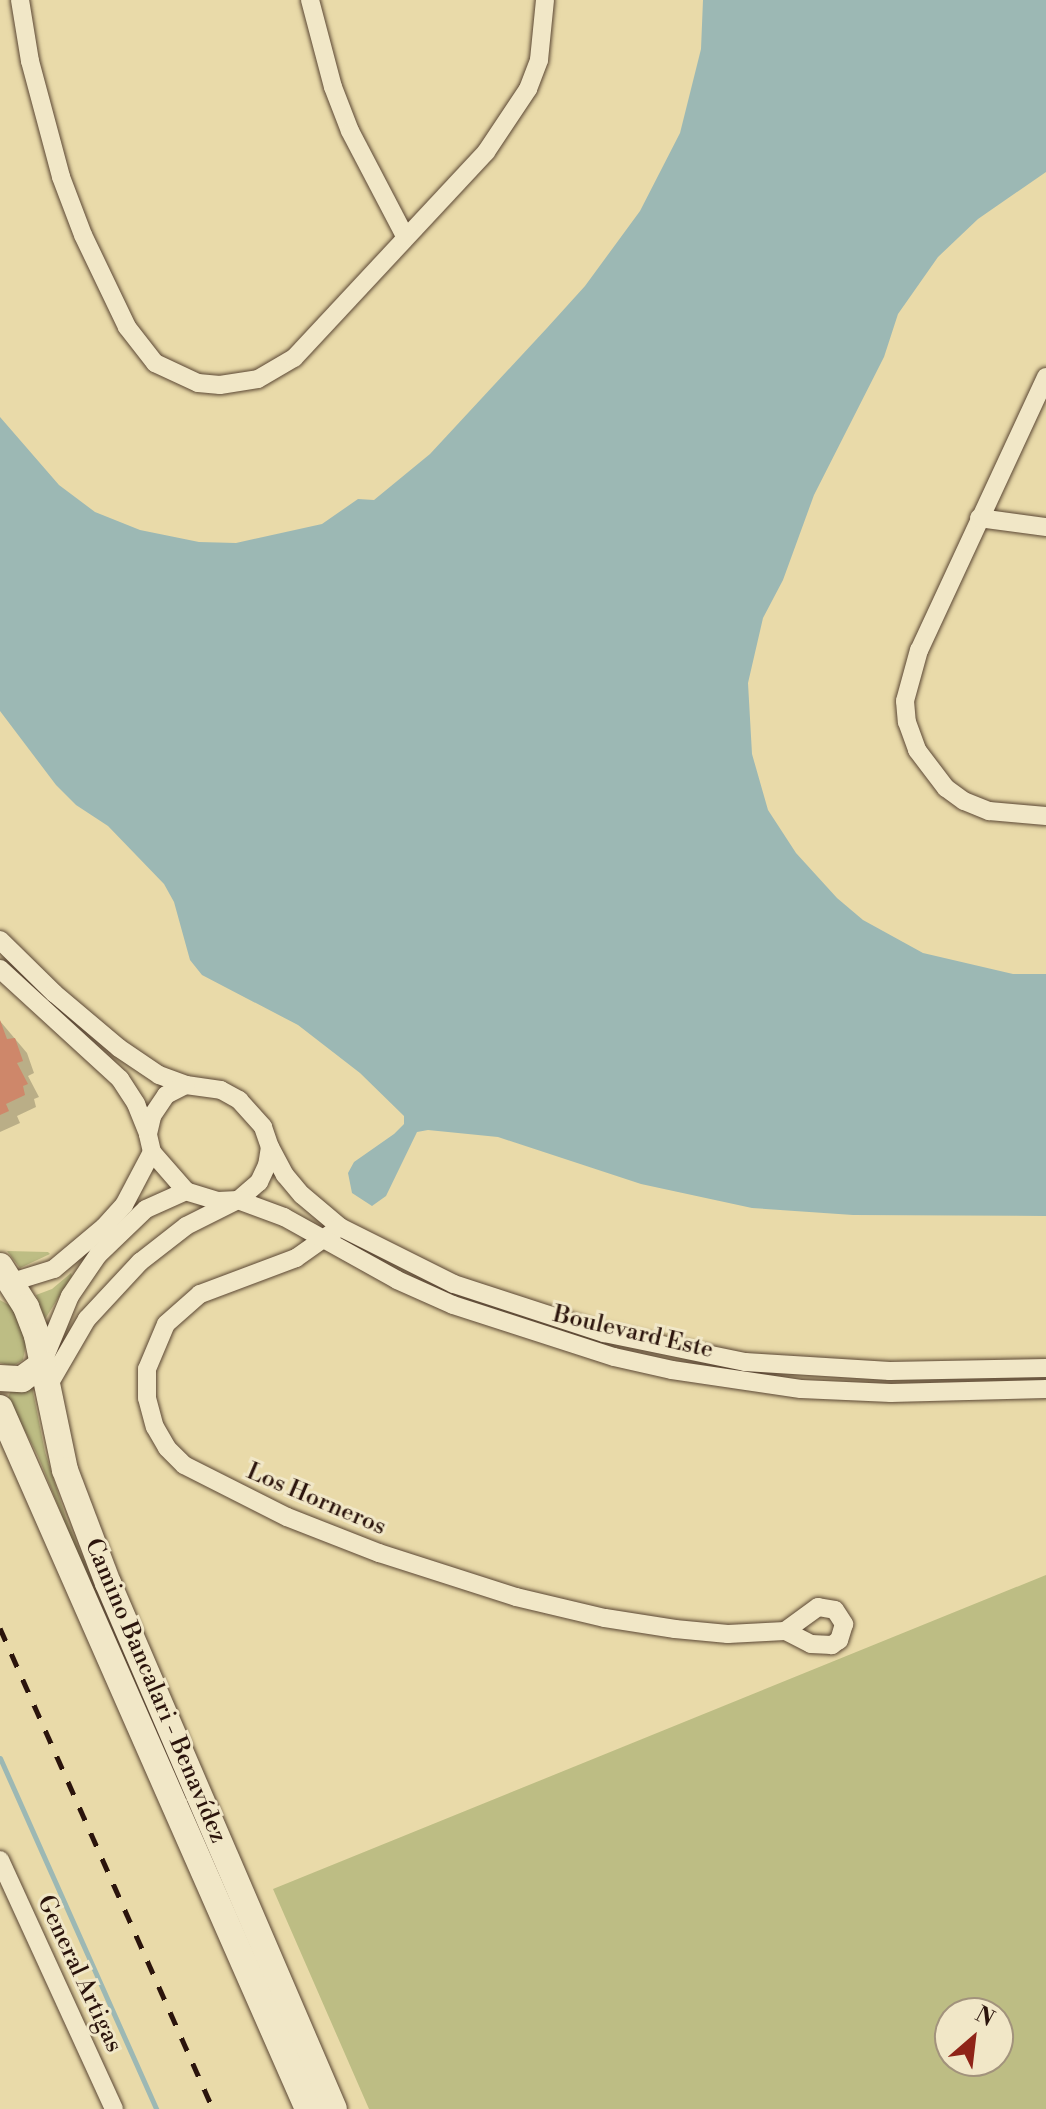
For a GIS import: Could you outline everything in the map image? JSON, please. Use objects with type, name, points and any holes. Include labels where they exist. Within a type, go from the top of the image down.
[{"type":"main road","name":"Camino Bancalari - Benavídez","points":[[4,1277],[26,1307],[45,1375],[65,1470],[103,1571],[334,2109]]},
{"type":"main road","points":[[0,1378],[22,1379],[45,1375]]},
{"type":"main road","name":"Camino Bancalari - Benavídez","points":[[0,1408],[308,2109]]},
{"type":"street","points":[[20,0],[45,125],[83,235],[127,327],[155,363],[187,379],[220,385],[258,379],[277,370],[325,326],[405,236],[486,152],[516,109],[539,60],[545,0]]},
{"type":"street","points":[[310,0],[333,87],[366,166],[405,236]]},
{"type":"street","points":[[1046,377],[908,678],[907,722],[917,750],[932,774],[964,801],[989,811],[1046,816]]},
{"type":"street","points":[[979,518],[1046,527]]},
{"type":"street","points":[[0,940],[54,993],[139,1064],[186,1085],[221,1090],[239,1100],[263,1127],[270,1147],[267,1165],[259,1182],[238,1200],[186,1226],[140,1262],[87,1319],[45,1375]]},
{"type":"street","points":[[0,969],[120,1079],[136,1104],[150,1143],[186,1191],[218,1201],[238,1200]]},
{"type":"street","points":[[120,1079],[139,1064]]},
{"type":"street","points":[[4,1277],[54,1269],[104,1227],[124,1205],[150,1143],[158,1104],[186,1085]]},
{"type":"street","name":"Boulevard Este","points":[[270,1147],[285,1175],[302,1195],[340,1227],[454,1284],[604,1333],[745,1362],[890,1371],[1046,1368]]},
{"type":"street","points":[[45,1375],[64,1307],[98,1255],[146,1209],[186,1191]]},
{"type":"street","name":"Boulevard Este","points":[[238,1200],[268,1210],[453,1305],[600,1353],[747,1383],[891,1393],[1046,1389]]},
{"type":"street","name":"Los Horneros","points":[[340,1227],[325,1241],[296,1258],[200,1294],[166,1324],[147,1369],[147,1398],[155,1427],[167,1448],[184,1465],[287,1517],[379,1553],[516,1597],[605,1618],[675,1629],[728,1634],[785,1631]]},
{"type":"street","points":[[600,1353],[604,1333]]},
{"type":"street","points":[[890,1371],[891,1393]]},
{"type":"street","name":"General Artigas","points":[[0,1860],[114,2109]]},
{"type":"green space","points":[[7,1251],[48,1252],[50,1254],[20,1268]]},
{"type":"green space","points":[[71,1273],[45,1319],[36,1295],[52,1289]]},
{"type":"green space","points":[[0,1300],[14,1308],[26,1344],[23,1360],[13,1366],[0,1363]]},
{"type":"green space","points":[[32,1387],[45,1452],[66,1518],[153,1725],[148,1728],[38,1456],[8,1398],[11,1390]]},
{"type":"green space","points":[[1046,1575],[1046,2109],[369,2109],[273,1889]]},
{"type":"water","points":[[703,0],[1046,0],[1046,172],[978,219],[938,257],[898,314],[884,357],[814,495],[783,580],[763,618],[748,683],[752,754],[768,810],[796,853],[837,898],[863,920],[923,953],[1013,974],[1046,974],[1046,1216],[853,1215],[752,1208],[641,1184],[498,1137],[428,1130],[417,1132],[386,1196],[372,1206],[352,1193],[348,1173],[354,1162],[404,1124],[404,1116],[360,1073],[298,1025],[202,975],[190,960],[174,902],[164,884],[108,826],[76,805],[56,785],[0,711],[0,417],[59,485],[95,512],[140,530],[199,542],[236,543],[322,524],[358,499],[374,500],[430,454],[547,328],[585,286],[640,211],[680,133],[701,49]]},
{"type":"building","points":[[0,1020],[7,1039],[15,1038],[23,1061],[17,1063],[28,1084],[23,1086],[25,1095],[6,1104],[9,1111],[0,1115]]},
{"type":"waterway","points":[[0,1758],[156,2109]]},
{"type":"railway","points":[[0,1628],[213,2109]]}]
